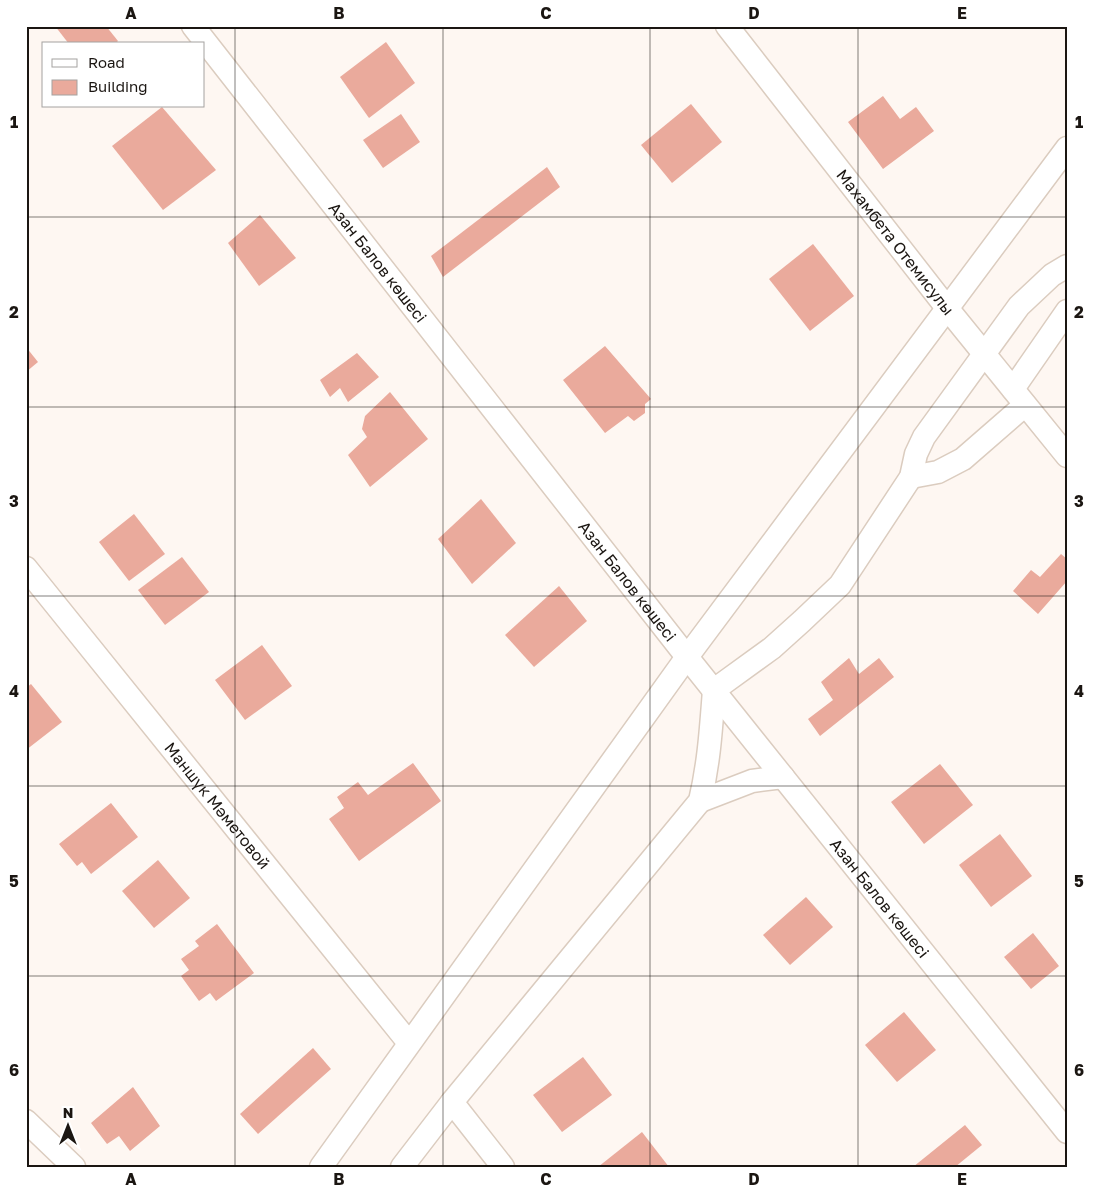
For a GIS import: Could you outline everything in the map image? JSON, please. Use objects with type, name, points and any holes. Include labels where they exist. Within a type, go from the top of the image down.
[{"type":"street","name":"Азан Балов көшесі","points":[[193,26],[687,657],[1067,1132]]},
{"type":"street","name":"Махамбета Отемисулы","points":[[727,26],[947,308],[1067,456]]},
{"type":"street","points":[[321,1167],[687,657],[1067,148]]},
{"type":"street","points":[[402,1167],[452,1102],[700,801],[710,750],[714,690],[772,648],[840,585],[911,477],[916,454],[924,437],[1019,306],[1052,275],[1067,266]]},
{"type":"street","points":[[911,477],[938,472],[963,459],[1019,397],[1067,311]]},
{"type":"street","name":"Маншүк Мәметовой","points":[[26,568],[409,1043]]},
{"type":"street","points":[[700,801],[752,781],[783,776]]},
{"type":"street","points":[[452,1102],[503,1167]]},
{"type":"street","points":[[26,1121],[74,1167]]},
{"type":"building","points":[[55,26],[106,26],[118,41],[117,42],[67,42]]},
{"type":"building","points":[[386,42],[415,83],[369,118],[340,77]]},
{"type":"building","points":[[883,96],[900,119],[916,107],[934,131],[883,169],[848,122]]},
{"type":"building","points":[[691,104],[722,142],[672,183],[641,145]]},
{"type":"building","points":[[163,108],[216,170],[163,210],[112,146]]},
{"type":"building","points":[[401,114],[420,142],[383,168],[363,140]]},
{"type":"building","points":[[547,167],[560,187],[443,277],[431,256]]},
{"type":"building","points":[[260,215],[296,258],[259,286],[228,243]]},
{"type":"building","points":[[813,244],[854,296],[810,331],[769,279]]},
{"type":"building","points":[[605,346],[651,399],[645,404],[645,413],[634,421],[628,416],[605,433],[563,380]]},
{"type":"building","points":[[26,347],[38,362],[26,372]]},
{"type":"building","points":[[357,353],[379,377],[348,402],[340,388],[330,397],[320,380]]},
{"type":"building","points":[[390,392],[428,439],[370,487],[348,455],[367,437],[362,429],[365,416]]},
{"type":"building","points":[[481,499],[516,543],[472,584],[438,539]]},
{"type":"building","points":[[134,514],[165,554],[129,581],[99,542]]},
{"type":"building","points":[[1061,554],[1067,559],[1067,581],[1038,614],[1013,591],[1031,570],[1040,577]]},
{"type":"building","points":[[182,557],[209,592],[165,625],[138,590]]},
{"type":"building","points":[[559,586],[587,621],[534,667],[505,635]]},
{"type":"building","points":[[262,645],[292,686],[245,720],[215,680]]},
{"type":"building","points":[[849,658],[859,674],[879,658],[894,677],[820,736],[808,719],[833,700],[821,682]]},
{"type":"building","points":[[31,684],[62,722],[26,750],[26,688]]},
{"type":"building","points":[[413,763],[441,801],[359,861],[329,819],[344,808],[337,797],[358,782],[368,795]]},
{"type":"building","points":[[940,764],[973,805],[924,844],[891,802]]},
{"type":"building","points":[[111,803],[138,837],[91,874],[82,862],[77,866],[59,844]]},
{"type":"building","points":[[1000,834],[1032,876],[991,907],[959,865]]},
{"type":"building","points":[[158,860],[190,898],[154,928],[122,891]]},
{"type":"building","points":[[806,897],[833,927],[790,965],[763,935]]},
{"type":"building","points":[[217,924],[254,973],[216,1001],[210,993],[199,1001],[181,976],[189,970],[181,959],[199,946],[195,941]]},
{"type":"building","points":[[1033,933],[1059,966],[1031,989],[1004,957]]},
{"type":"building","points":[[904,1012],[936,1050],[897,1082],[865,1045]]},
{"type":"building","points":[[313,1048],[331,1069],[258,1134],[240,1114]]},
{"type":"building","points":[[583,1057],[612,1095],[562,1132],[533,1095]]},
{"type":"building","points":[[133,1087],[160,1126],[130,1151],[119,1136],[107,1144],[91,1123]]},
{"type":"building","points":[[965,1125],[982,1145],[955,1167],[913,1167]]},
{"type":"building","points":[[642,1132],[669,1167],[598,1167]]}]
